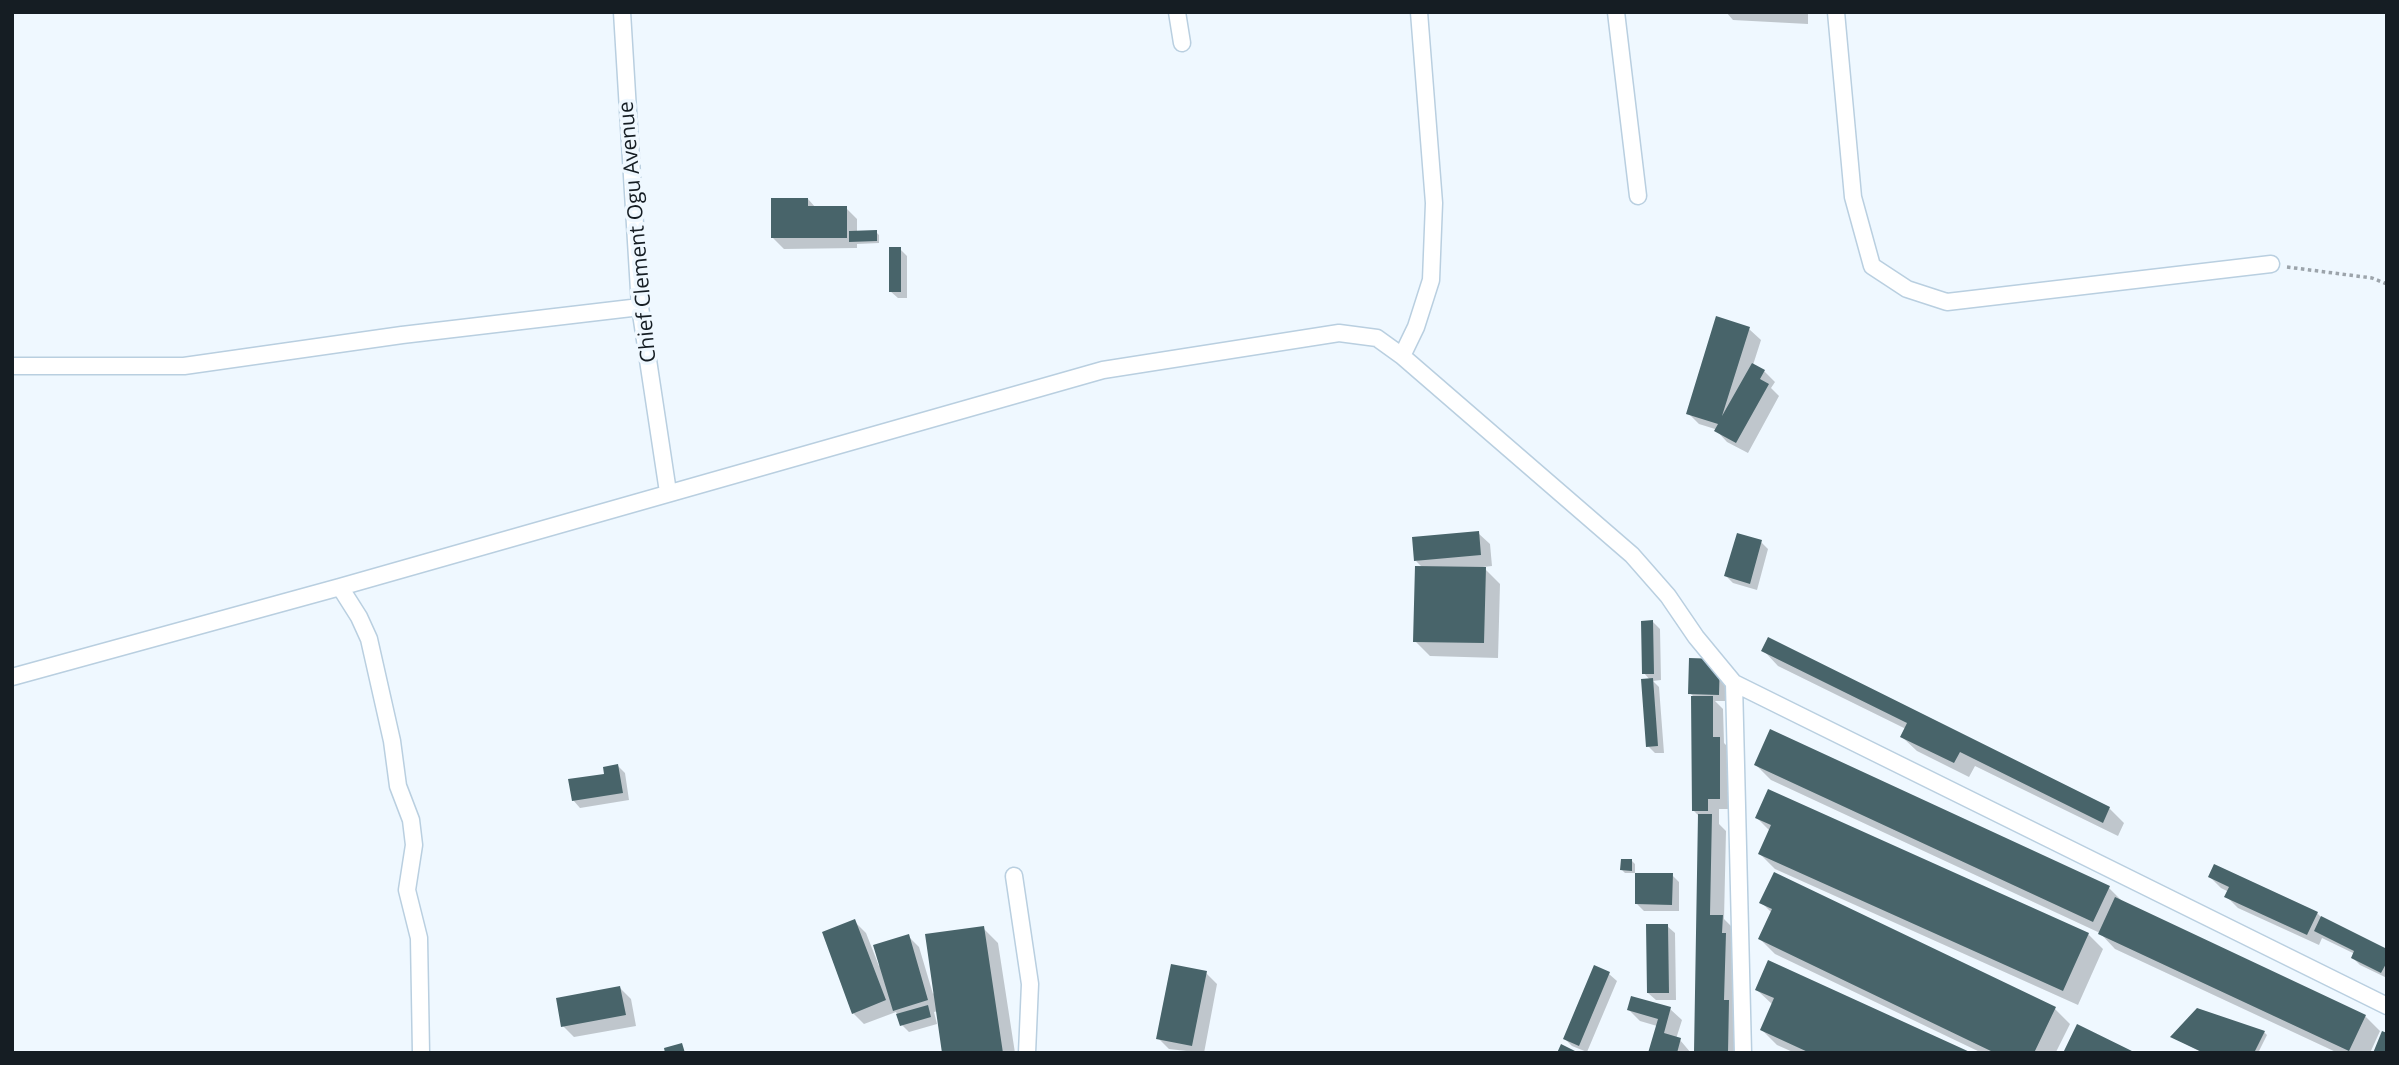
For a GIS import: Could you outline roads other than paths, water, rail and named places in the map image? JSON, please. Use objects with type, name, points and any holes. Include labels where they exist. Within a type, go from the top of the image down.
[{"type":"street","name":"Chief Clement Ogu Avenue","points":[[622,12],[640,307],[668,492]]},
{"type":"street","points":[[1177,12],[1182,43]]},
{"type":"street","points":[[1402,356],[1416,327],[1431,280],[1434,203],[1419,12]]},
{"type":"street","points":[[1616,12],[1638,196]]},
{"type":"street","points":[[1836,12],[1853,197],[1872,266],[1907,289],[1947,302],[2271,264]]},
{"type":"street","points":[[12,366],[184,366],[402,335],[640,307]]},
{"type":"street","points":[[12,677],[340,587],[1103,370],[1339,333],[1377,338],[1402,356],[1632,555],[1668,596],[1734,684],[2387,1006]]},
{"type":"street","points":[[340,587],[369,639],[392,741],[398,786],[411,820],[414,845],[407,890],[419,938],[421,1053]]},
{"type":"street","points":[[1734,684],[1743,1053]]},
{"type":"street","points":[[1014,876],[1030,984],[1027,1053]]}]
